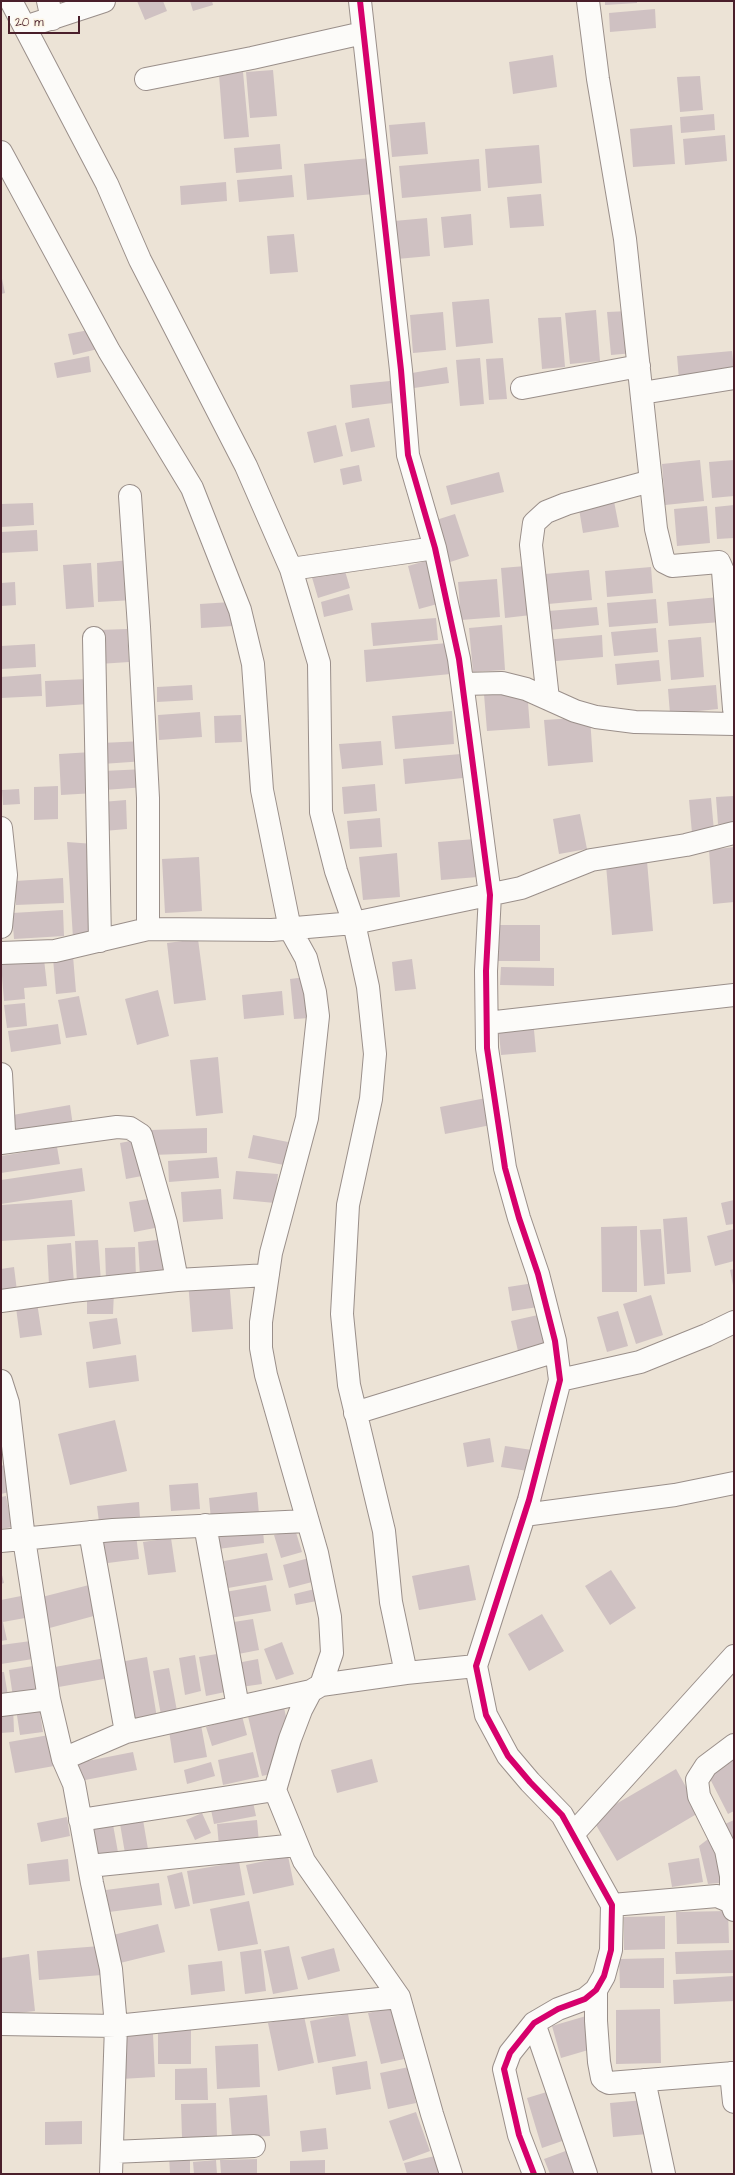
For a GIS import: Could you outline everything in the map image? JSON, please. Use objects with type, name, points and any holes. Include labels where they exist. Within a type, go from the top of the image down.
[{"type":"street","points":[[11,1],[100,170],[154,288],[246,466],[291,569],[319,663],[321,812],[336,871],[346,924],[368,987],[375,1054],[371,1099],[348,1205],[342,1306],[349,1385],[384,1531],[399,1674]]},
{"type":"street","points":[[25,27],[50,10],[104,1]]},
{"type":"street","points":[[360,1],[401,370],[408,455],[435,548],[463,684],[490,895],[486,971],[487,1048],[505,1168],[519,1218],[538,1274],[556,1351],[560,1380],[524,1515],[476,1666],[486,1715],[508,1756],[567,1824],[612,1905],[611,1950],[604,1976],[596,1990],[585,1999],[558,2009],[534,2023],[510,2053],[504,2068],[520,2136],[534,2174]]},
{"type":"street","points":[[588,1],[598,79],[625,239],[656,529],[664,562],[672,566],[726,561],[723,571],[734,709]]},
{"type":"street","points":[[146,80],[363,33]]},
{"type":"street","points":[[1,152],[109,351],[192,488],[224,565],[240,610],[253,664],[262,790],[315,992],[318,1016],[307,1118],[271,1254],[261,1322],[261,1348],[266,1375],[307,1521],[330,1617],[332,1654],[323,1687],[301,1710],[290,1739],[275,1790],[304,1861],[399,1997],[432,2114],[451,2174]]},
{"type":"street","points":[[522,388],[639,366]]},
{"type":"street","points":[[642,392],[734,378]]},
{"type":"street","points":[[548,698],[531,544],[534,523],[546,512],[566,504],[651,481]]},
{"type":"street","points":[[130,496],[148,798],[148,929]]},
{"type":"street","points":[[291,569],[435,548]]},
{"type":"street","points":[[94,638],[100,940]]},
{"type":"street","points":[[463,684],[502,683],[526,689],[575,711],[596,718],[635,722],[734,724]]},
{"type":"street","points":[[1,828],[4,876],[1,927]]},
{"type":"street","points":[[1,953],[55,951],[148,929],[175,928],[222,931],[298,929],[346,924],[521,888],[591,860],[686,845],[734,833]]},
{"type":"street","points":[[486,1023],[734,995]]},
{"type":"street","points":[[1,1074],[4,1131],[1,1135]]},
{"type":"street","points":[[1,1143],[117,1127],[130,1128],[141,1135],[166,1223],[176,1280]]},
{"type":"street","points":[[1,1301],[72,1291],[176,1280],[268,1275]]},
{"type":"street","points":[[560,1380],[640,1362],[707,1335],[734,1322]]},
{"type":"street","points":[[356,1413],[556,1351]]},
{"type":"street","points":[[1,1381],[8,1403],[24,1539],[48,1699],[63,1759],[74,1784],[89,1866],[111,1969],[116,2026],[111,2174]]},
{"type":"street","points":[[524,1515],[675,1495],[734,1483]]},
{"type":"street","points":[[1,1541],[90,1532],[205,1524],[307,1521]]},
{"type":"street","points":[[205,1524],[238,1708]]},
{"type":"street","points":[[90,1532],[126,1732]]},
{"type":"street","points":[[567,1824],[734,1656]]},
{"type":"street","points":[[63,1759],[126,1732],[238,1708],[323,1687],[399,1674],[476,1666]]},
{"type":"street","points":[[1,1705],[48,1699]]},
{"type":"street","points":[[732,1906],[731,1876],[726,1850],[699,1796],[697,1780],[706,1766],[734,1745]]},
{"type":"street","points":[[80,1820],[275,1790]]},
{"type":"street","points":[[89,1866],[297,1845]]},
{"type":"street","points":[[612,1905],[717,1896],[732,1906]]},
{"type":"street","points":[[596,1990],[596,2021],[602,2078],[609,2083],[732,2073],[734,2102]]},
{"type":"street","points":[[1,2024],[116,2026],[399,1997]]},
{"type":"street","points":[[534,2023],[586,2174]]},
{"type":"street","points":[[644,2080],[664,2174]]},
{"type":"street","points":[[112,2152],[254,2146]]},
{"type":"building","points":[[137,1],[163,1],[167,11],[145,20]]},
{"type":"building","points":[[190,1],[212,1],[213,5],[193,11]]},
{"type":"building","points":[[605,1],[637,1],[637,3],[605,5]]},
{"type":"building","points":[[655,9],[656,28],[610,32],[609,13]]},
{"type":"building","points":[[553,55],[557,87],[513,94],[509,62]]},
{"type":"building","points":[[273,70],[277,116],[250,118],[246,72]]},
{"type":"building","points":[[243,72],[249,137],[224,139],[219,75]]},
{"type":"building","points":[[700,76],[703,110],[680,112],[677,77]]},
{"type":"building","points":[[714,114],[715,130],[681,133],[680,117]]},
{"type":"building","points":[[425,122],[428,154],[392,157],[389,125]]},
{"type":"building","points":[[672,125],[675,164],[633,167],[630,129]]},
{"type":"building","points":[[725,135],[727,161],[685,165],[683,139]]},
{"type":"building","points":[[280,144],[282,169],[236,173],[234,148]]},
{"type":"building","points":[[539,145],[542,183],[488,188],[485,149]]},
{"type":"building","points":[[371,158],[374,194],[307,200],[304,164]]},
{"type":"building","points":[[479,159],[481,191],[402,198],[399,166]]},
{"type":"building","points":[[292,175],[294,197],[239,202],[237,180]]},
{"type":"building","points":[[226,182],[227,201],[181,205],[180,186]]},
{"type":"building","points":[[541,194],[544,226],[510,228],[507,197]]},
{"type":"building","points":[[471,214],[473,245],[444,248],[441,217]]},
{"type":"building","points":[[427,218],[430,256],[397,259],[394,221]]},
{"type":"building","points":[[294,234],[298,272],[270,274],[267,236]]},
{"type":"building","points":[[1,274],[5,293],[1,294]]},
{"type":"building","points":[[489,299],[493,343],[456,347],[452,302]]},
{"type":"building","points":[[596,310],[600,361],[570,364],[565,313]]},
{"type":"building","points":[[630,311],[634,353],[611,355],[607,312]]},
{"type":"building","points":[[443,312],[446,350],[413,353],[410,315]]},
{"type":"building","points":[[561,317],[565,367],[542,369],[538,318]]},
{"type":"building","points":[[94,329],[98,349],[73,355],[68,334]]},
{"type":"building","points":[[732,351],[734,369],[679,380],[677,356]]},
{"type":"building","points":[[89,356],[91,372],[57,378],[54,363]]},
{"type":"building","points":[[480,358],[484,404],[460,406],[456,360]]},
{"type":"building","points":[[503,358],[507,399],[489,400],[486,359]]},
{"type":"building","points":[[447,367],[449,383],[414,388],[412,373]]},
{"type":"building","points":[[390,381],[393,403],[352,408],[350,385]]},
{"type":"building","points":[[369,418],[375,447],[351,452],[345,423]]},
{"type":"building","points":[[336,425],[343,456],[314,463],[307,432]]},
{"type":"building","points":[[700,460],[704,501],[665,505],[662,464]]},
{"type":"building","points":[[734,460],[734,496],[712,498],[709,462]]},
{"type":"building","points":[[359,465],[362,481],[343,485],[340,469]]},
{"type":"building","points":[[499,472],[504,492],[451,505],[446,486]]},
{"type":"building","points":[[613,496],[619,527],[583,533],[578,503]]},
{"type":"building","points":[[33,503],[34,525],[1,527],[1,504]]},
{"type":"building","points":[[734,505],[734,538],[717,539],[715,507]]},
{"type":"building","points":[[707,506],[710,543],[677,546],[674,509]]},
{"type":"building","points":[[455,514],[469,556],[447,563],[433,521]]},
{"type":"building","points":[[37,530],[38,551],[1,553],[1,532]]},
{"type":"building","points":[[130,560],[134,600],[98,602],[97,563]]},
{"type":"building","points":[[429,560],[441,603],[419,609],[408,566]]},
{"type":"building","points":[[91,563],[94,607],[66,609],[63,565]]},
{"type":"building","points":[[343,564],[350,588],[318,598],[311,574]]},
{"type":"building","points":[[526,566],[531,615],[505,618],[501,568]]},
{"type":"building","points":[[651,567],[653,593],[607,597],[605,571]]},
{"type":"building","points":[[589,570],[592,600],[548,604],[545,574]]},
{"type":"building","points":[[497,579],[500,617],[461,620],[458,582]]},
{"type":"building","points":[[15,582],[16,605],[1,606],[1,583]]},
{"type":"building","points":[[349,594],[353,610],[324,617],[321,602]]},
{"type":"building","points":[[719,597],[721,622],[669,626],[667,602]]},
{"type":"building","points":[[656,599],[658,623],[609,627],[607,603]]},
{"type":"building","points":[[231,602],[233,626],[201,628],[200,604]]},
{"type":"building","points":[[597,607],[599,625],[549,630],[548,611]]},
{"type":"building","points":[[436,618],[438,640],[373,646],[371,623]]},
{"type":"building","points":[[502,625],[505,670],[473,672],[469,628]]},
{"type":"building","points":[[656,628],[658,652],[614,656],[611,632]]},
{"type":"building","points":[[127,629],[129,662],[99,664],[98,630]]},
{"type":"building","points":[[602,635],[603,657],[545,662],[544,640]]},
{"type":"building","points":[[701,637],[704,677],[671,680],[668,640]]},
{"type":"building","points":[[448,643],[451,674],[366,682],[364,650]]},
{"type":"building","points":[[35,644],[36,667],[1,669],[1,646]]},
{"type":"building","points":[[659,660],[661,681],[617,685],[615,664]]},
{"type":"building","points":[[41,674],[42,696],[1,698],[1,677]]},
{"type":"building","points":[[87,679],[88,704],[46,707],[45,681]]},
{"type":"building","points":[[192,685],[193,700],[157,702],[157,687]]},
{"type":"building","points":[[716,685],[718,709],[670,714],[668,689]]},
{"type":"building","points":[[527,690],[530,728],[487,731],[484,694]]},
{"type":"building","points":[[452,711],[454,744],[395,749],[392,716]]},
{"type":"building","points":[[200,712],[202,737],[159,740],[158,715]]},
{"type":"building","points":[[241,715],[242,742],[215,743],[214,716]]},
{"type":"building","points":[[590,717],[593,762],[548,766],[544,720]]},
{"type":"building","points":[[144,741],[145,761],[102,764],[101,743]]},
{"type":"building","points":[[381,741],[383,765],[342,769],[339,744]]},
{"type":"building","points":[[92,752],[95,793],[61,795],[59,754]]},
{"type":"building","points":[[461,754],[463,778],[405,784],[403,759]]},
{"type":"building","points":[[145,769],[146,787],[104,790],[103,771]]},
{"type":"building","points":[[375,784],[377,811],[344,814],[342,787]]},
{"type":"building","points":[[58,786],[58,819],[34,820],[34,787]]},
{"type":"building","points":[[19,789],[20,804],[3,805],[2,790]]},
{"type":"building","points":[[734,796],[734,823],[718,824],[716,797]]},
{"type":"building","points":[[711,798],[714,831],[692,833],[689,800]]},
{"type":"building","points":[[126,800],[127,829],[104,831],[102,802]]},
{"type":"building","points":[[580,814],[587,849],[559,854],[553,819]]},
{"type":"building","points":[[380,818],[382,847],[350,849],[347,821]]},
{"type":"building","points":[[475,839],[478,877],[441,880],[438,842]]},
{"type":"building","points":[[67,842],[94,844],[95,935],[73,938]]},
{"type":"building","points":[[734,847],[734,902],[713,904],[709,850]]},
{"type":"building","points":[[397,853],[400,897],[363,900],[359,857]]},
{"type":"building","points":[[199,857],[202,911],[165,913],[162,859]]},
{"type":"building","points":[[647,861],[653,931],[612,935],[606,865]]},
{"type":"building","points":[[63,878],[64,903],[16,905],[15,881]]},
{"type":"building","points":[[63,910],[64,936],[14,939],[12,913]]},
{"type":"building","points":[[496,925],[540,925],[540,961],[496,961]]},
{"type":"building","points":[[198,939],[206,1000],[174,1004],[167,943]]},
{"type":"building","points":[[73,956],[76,992],[56,994],[53,958]]},
{"type":"building","points":[[44,959],[47,986],[24,988],[25,999],[4,1001],[1,963]]},
{"type":"building","points":[[412,959],[416,989],[395,991],[392,962]]},
{"type":"building","points":[[501,967],[554,968],[554,986],[500,985]]},
{"type":"building","points":[[306,977],[310,1018],[294,1019],[290,979]]},
{"type":"building","points":[[158,990],[169,1036],[137,1045],[125,999]]},
{"type":"building","points":[[282,991],[284,1015],[244,1019],[242,995]]},
{"type":"building","points":[[79,996],[87,1035],[66,1038],[58,1000]]},
{"type":"building","points":[[25,1003],[27,1026],[7,1028],[4,1005]]},
{"type":"building","points":[[533,1019],[536,1052],[501,1055],[498,1022]]},
{"type":"building","points":[[58,1024],[61,1044],[11,1052],[8,1031]]},
{"type":"building","points":[[218,1057],[223,1113],[196,1116],[190,1060]]},
{"type":"building","points":[[486,1098],[491,1125],[445,1134],[440,1107]]},
{"type":"building","points":[[70,1105],[73,1126],[11,1137],[7,1116]]},
{"type":"building","points":[[207,1128],[207,1153],[152,1155],[151,1130]]},
{"type":"building","points":[[253,1135],[288,1142],[284,1165],[248,1158]]},
{"type":"building","points":[[141,1139],[147,1175],[126,1179],[120,1143]]},
{"type":"building","points":[[57,1147],[60,1164],[1,1173],[1,1156]]},
{"type":"building","points":[[217,1157],[219,1178],[169,1182],[168,1161]]},
{"type":"building","points":[[82,1168],[85,1191],[1,1204],[1,1180]]},
{"type":"building","points":[[236,1171],[278,1174],[275,1203],[233,1199]]},
{"type":"building","points":[[221,1189],[223,1219],[183,1222],[181,1192]]},
{"type":"building","points":[[155,1198],[160,1227],[134,1232],[129,1202]]},
{"type":"building","points":[[72,1200],[75,1236],[1,1241],[1,1205]]},
{"type":"building","points":[[734,1200],[734,1224],[726,1225],[721,1203]]},
{"type":"building","points":[[687,1217],[691,1272],[667,1274],[663,1219]]},
{"type":"building","points":[[637,1226],[637,1292],[602,1292],[601,1227]]},
{"type":"building","points":[[661,1229],[665,1284],[644,1286],[640,1230]]},
{"type":"building","points":[[734,1229],[734,1261],[715,1266],[707,1236]]},
{"type":"building","points":[[167,1239],[169,1274],[140,1276],[138,1242]]},
{"type":"building","points":[[98,1240],[101,1282],[77,1284],[75,1241]]},
{"type":"building","points":[[71,1243],[74,1283],[49,1285],[47,1245]]},
{"type":"building","points":[[135,1247],[136,1278],[106,1279],[105,1248]]},
{"type":"building","points":[[14,1267],[17,1291],[1,1293],[1,1269]]},
{"type":"building","points":[[734,1269],[734,1285],[733,1285],[730,1270]]},
{"type":"building","points":[[229,1278],[233,1329],[192,1332],[188,1281]]},
{"type":"building","points":[[534,1283],[538,1307],[512,1311],[508,1287]]},
{"type":"building","points":[[87,1292],[114,1292],[113,1314],[87,1314]]},
{"type":"building","points":[[651,1295],[663,1335],[636,1344],[623,1304]]},
{"type":"building","points":[[36,1296],[42,1335],[20,1338],[15,1300]]},
{"type":"building","points":[[618,1311],[628,1346],[607,1352],[597,1317]]},
{"type":"building","points":[[538,1315],[545,1345],[518,1351],[511,1321]]},
{"type":"building","points":[[117,1318],[121,1344],[93,1349],[89,1322]]},
{"type":"building","points":[[136,1355],[139,1381],[89,1388],[86,1362]]},
{"type":"building","points":[[115,1420],[127,1471],[70,1485],[58,1434]]},
{"type":"building","points":[[490,1438],[494,1462],[467,1467],[463,1443]]},
{"type":"building","points":[[505,1446],[532,1450],[528,1471],[501,1467]]},
{"type":"building","points":[[4,1465],[9,1492],[1,1494],[1,1466]]},
{"type":"building","points":[[198,1483],[200,1509],[171,1511],[169,1485]]},
{"type":"building","points":[[257,1492],[259,1514],[211,1520],[209,1498]]},
{"type":"building","points":[[6,1496],[12,1527],[1,1529],[1,1497]]},
{"type":"building","points":[[139,1502],[140,1518],[99,1522],[97,1506]]},
{"type":"building","points":[[295,1529],[302,1552],[281,1558],[274,1535]]},
{"type":"building","points":[[263,1530],[264,1543],[218,1549],[217,1536]]},
{"type":"building","points":[[136,1535],[139,1559],[100,1564],[97,1541]]},
{"type":"building","points":[[171,1538],[176,1572],[148,1575],[143,1542]]},
{"type":"building","points":[[267,1553],[273,1580],[228,1588],[224,1561]]},
{"type":"building","points":[[309,1558],[316,1581],[289,1588],[283,1565]]},
{"type":"building","points":[[469,1565],[476,1600],[419,1610],[412,1576]]},
{"type":"building","points":[[611,1570],[636,1608],[610,1625],[585,1586]]},
{"type":"building","points":[[1,1571],[4,1583],[1,1584]]},
{"type":"building","points":[[93,1584],[101,1614],[46,1629],[38,1598]]},
{"type":"building","points":[[266,1585],[271,1611],[230,1618],[225,1592]]},
{"type":"building","points":[[319,1588],[322,1600],[296,1605],[294,1594]]},
{"type":"building","points":[[21,1596],[25,1618],[3,1622],[7,1640],[1,1641],[1,1600]]},
{"type":"building","points":[[542,1614],[564,1651],[529,1671],[508,1634]]},
{"type":"building","points":[[253,1619],[259,1650],[233,1655],[227,1623]]},
{"type":"building","points":[[31,1641],[33,1659],[1,1664],[1,1645]]},
{"type":"building","points":[[282,1642],[294,1674],[276,1680],[264,1649]]},
{"type":"building","points":[[223,1653],[230,1691],[206,1696],[199,1657]]},
{"type":"building","points":[[195,1655],[201,1691],[185,1695],[179,1658]]},
{"type":"building","points":[[111,1657],[115,1677],[53,1688],[49,1668]]},
{"type":"building","points":[[147,1657],[157,1718],[131,1722],[120,1662]]},
{"type":"building","points":[[258,1659],[262,1684],[241,1687],[237,1663]]},
{"type":"building","points":[[33,1666],[37,1694],[13,1697],[9,1670]]},
{"type":"building","points":[[169,1668],[177,1711],[161,1715],[153,1671]]},
{"type":"building","points":[[1,1672],[4,1672],[8,1696],[1,1697]]},
{"type":"building","points":[[283,1703],[288,1726],[275,1773],[262,1776],[247,1712]]},
{"type":"building","points":[[13,1706],[14,1732],[1,1733],[1,1707]]},
{"type":"building","points":[[39,1706],[43,1732],[20,1735],[16,1709]]},
{"type":"building","points":[[242,1716],[247,1735],[212,1746],[206,1727]]},
{"type":"building","points":[[201,1725],[207,1757],[174,1763],[169,1731]]},
{"type":"building","points":[[49,1735],[54,1766],[15,1773],[9,1742]]},
{"type":"building","points":[[133,1752],[137,1770],[80,1781],[77,1763]]},
{"type":"building","points":[[253,1752],[259,1777],[223,1785],[218,1760]]},
{"type":"building","points":[[734,1754],[734,1811],[728,1814],[705,1769]]},
{"type":"building","points":[[372,1759],[378,1782],[337,1793],[331,1770]]},
{"type":"building","points":[[211,1762],[215,1776],[187,1784],[184,1770]]},
{"type":"building","points":[[676,1769],[700,1812],[617,1861],[592,1818]]},
{"type":"building","points":[[253,1802],[256,1816],[214,1824],[211,1810]]},
{"type":"building","points":[[202,1813],[211,1833],[195,1840],[186,1820]]},
{"type":"building","points":[[142,1814],[149,1855],[126,1859],[119,1818]]},
{"type":"building","points":[[67,1817],[70,1836],[41,1842],[37,1823]]},
{"type":"building","points":[[112,1819],[119,1858],[96,1863],[89,1824]]},
{"type":"building","points":[[257,1820],[259,1843],[219,1846],[217,1824]]},
{"type":"building","points":[[734,1820],[734,1841],[725,1824]]},
{"type":"building","points":[[712,1836],[731,1882],[708,1884],[699,1846]]},
{"type":"building","points":[[288,1856],[294,1885],[253,1894],[246,1865]]},
{"type":"building","points":[[699,1858],[703,1882],[672,1887],[668,1863]]},
{"type":"building","points":[[68,1859],[70,1881],[29,1885],[27,1864]]},
{"type":"building","points":[[239,1862],[245,1895],[193,1904],[187,1871]]},
{"type":"building","points":[[182,1872],[190,1906],[175,1909],[167,1876]]},
{"type":"building","points":[[159,1883],[162,1905],[109,1912],[106,1890]]},
{"type":"building","points":[[249,1901],[258,1944],[218,1951],[210,1909]]},
{"type":"building","points":[[728,1911],[729,1943],[677,1944],[676,1912]]},
{"type":"building","points":[[665,1916],[665,1949],[624,1950],[624,1917]]},
{"type":"building","points":[[158,1924],[165,1952],[120,1963],[113,1935]]},
{"type":"building","points":[[100,1946],[102,1975],[39,1980],[37,1951]]},
{"type":"building","points":[[289,1946],[298,1989],[273,1994],[264,1951]]},
{"type":"building","points":[[334,1948],[340,1971],[308,1980],[301,1957]]},
{"type":"building","points":[[261,1949],[266,1991],[245,1994],[240,1952]]},
{"type":"building","points":[[734,1950],[734,1973],[676,1974],[675,1952]]},
{"type":"building","points":[[29,1954],[35,2011],[1,2015],[1,1958]]},
{"type":"building","points":[[664,1958],[664,1988],[620,1988],[619,1959]]},
{"type":"building","points":[[222,1961],[225,1991],[191,1995],[188,1965]]},
{"type":"building","points":[[734,1976],[734,2001],[674,2004],[673,1980]]},
{"type":"building","points":[[391,2008],[404,2059],[381,2064],[368,2013]]},
{"type":"building","points":[[660,2009],[661,2063],[616,2064],[616,2010]]},
{"type":"building","points":[[348,2014],[356,2056],[318,2063],[310,2021]]},
{"type":"building","points":[[304,2016],[314,2063],[278,2071],[268,2023]]},
{"type":"building","points":[[586,2016],[595,2048],[561,2058],[552,2026]]},
{"type":"building","points":[[158,2027],[191,2027],[191,2064],[158,2064]]},
{"type":"building","points":[[153,2034],[155,2077],[121,2079],[119,2035]]},
{"type":"building","points":[[258,2044],[260,2087],[217,2089],[215,2046]]},
{"type":"building","points":[[367,2061],[371,2089],[336,2095],[332,2067]]},
{"type":"building","points":[[409,2067],[416,2103],[388,2109],[380,2073]]},
{"type":"building","points":[[207,2068],[208,2100],[175,2100],[175,2069]]},
{"type":"building","points":[[550,2091],[565,2140],[542,2148],[527,2098]]},
{"type":"building","points":[[267,2095],[270,2136],[232,2138],[229,2098]]},
{"type":"building","points":[[644,2100],[648,2134],[613,2137],[610,2103]]},
{"type":"building","points":[[216,2103],[217,2137],[182,2138],[181,2104]]},
{"type":"building","points":[[416,2112],[430,2151],[403,2161],[389,2121]]},
{"type":"building","points":[[82,2121],[82,2144],[45,2145],[45,2122]]},
{"type":"building","points":[[326,2128],[328,2149],[302,2152],[300,2131]]},
{"type":"building","points":[[571,2149],[580,2174],[550,2174],[544,2159]]},
{"type":"building","points":[[169,2156],[190,2156],[190,2174],[170,2174]]},
{"type":"building","points":[[435,2156],[439,2174],[407,2174],[404,2163]]},
{"type":"building","points":[[257,2159],[257,2174],[221,2174],[220,2160]]},
{"type":"building","points":[[216,2160],[217,2174],[194,2174],[193,2162]]},
{"type":"building","points":[[325,2160],[325,2174],[290,2174],[290,2161]]},
{"type":"cycle path","points":[[360,1],[401,370],[408,455],[435,548],[459,659],[490,895],[486,971],[487,1048],[505,1168],[519,1218],[538,1274],[555,1341],[560,1380],[529,1500],[476,1666],[486,1715],[508,1756],[530,1782],[562,1815],[612,1905],[611,1950],[604,1976],[596,1990],[585,1999],[558,2009],[534,2023],[510,2053],[504,2069],[519,2135],[534,2174]]}]
